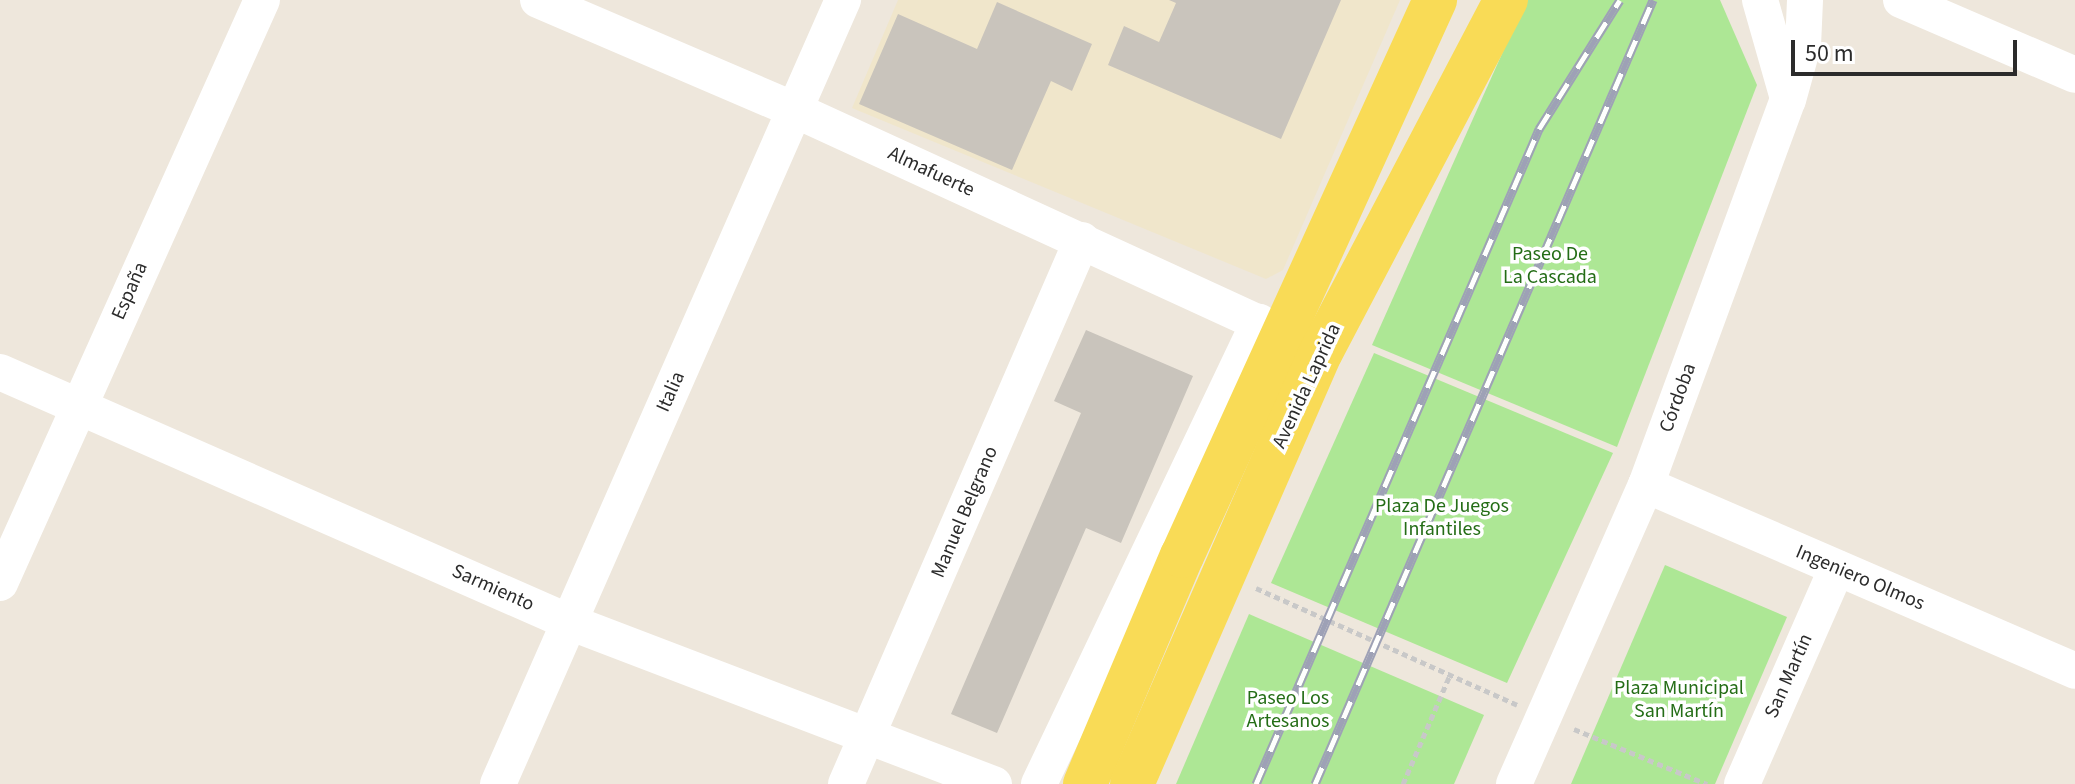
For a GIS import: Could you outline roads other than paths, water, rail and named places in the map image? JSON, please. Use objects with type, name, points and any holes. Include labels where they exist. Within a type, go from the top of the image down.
[{"type":"main road","name":"Avenida Laprida","points":[[1085,784],[1182,556],[1289,336],[1435,0]]},
{"type":"main road","name":"Avenida Laprida","points":[[1132,784],[1222,573],[1289,336],[1506,0]]},
{"type":"street","name":"España","points":[[0,583],[262,0]]},
{"type":"street","name":"Almafuerte","points":[[538,0],[795,110],[1289,336]]},
{"type":"street","name":"Italia","points":[[498,784],[843,0]]},
{"type":"street","points":[[1760,0],[1788,100]]},
{"type":"street","name":"Córdoba","points":[[1514,784],[1646,485],[1788,100],[1803,46],[1805,0]]},
{"type":"street","points":[[1901,0],[2075,75]]},
{"type":"street","name":"Manuel Belgrano","points":[[846,784],[1082,240]]},
{"type":"street","points":[[1039,784],[1289,336]]},
{"type":"street","name":"Sarmiento","points":[[0,372],[569,622],[994,784]]},
{"type":"street","name":"Ingeniero Olmos","points":[[1646,485],[2075,671]]},
{"type":"street","name":"San Martín","points":[[1742,784],[1837,568]]},
{"type":"railway","points":[[1256,784],[1539,129],[1620,0]]},
{"type":"railway","points":[[1315,784],[1653,0]]},
{"type":"park label","name":"Paseo De La Cascada","points":[[1550,266]]},
{"type":"park label","name":"Plaza De Juegos Infantiles","points":[[1442,518]]},
{"type":"park label","name":"Plaza Municipal San Martín","points":[[1679,700]]},
{"type":"park label","name":"Paseo Los Artesanos","points":[[1288,710]]}]
